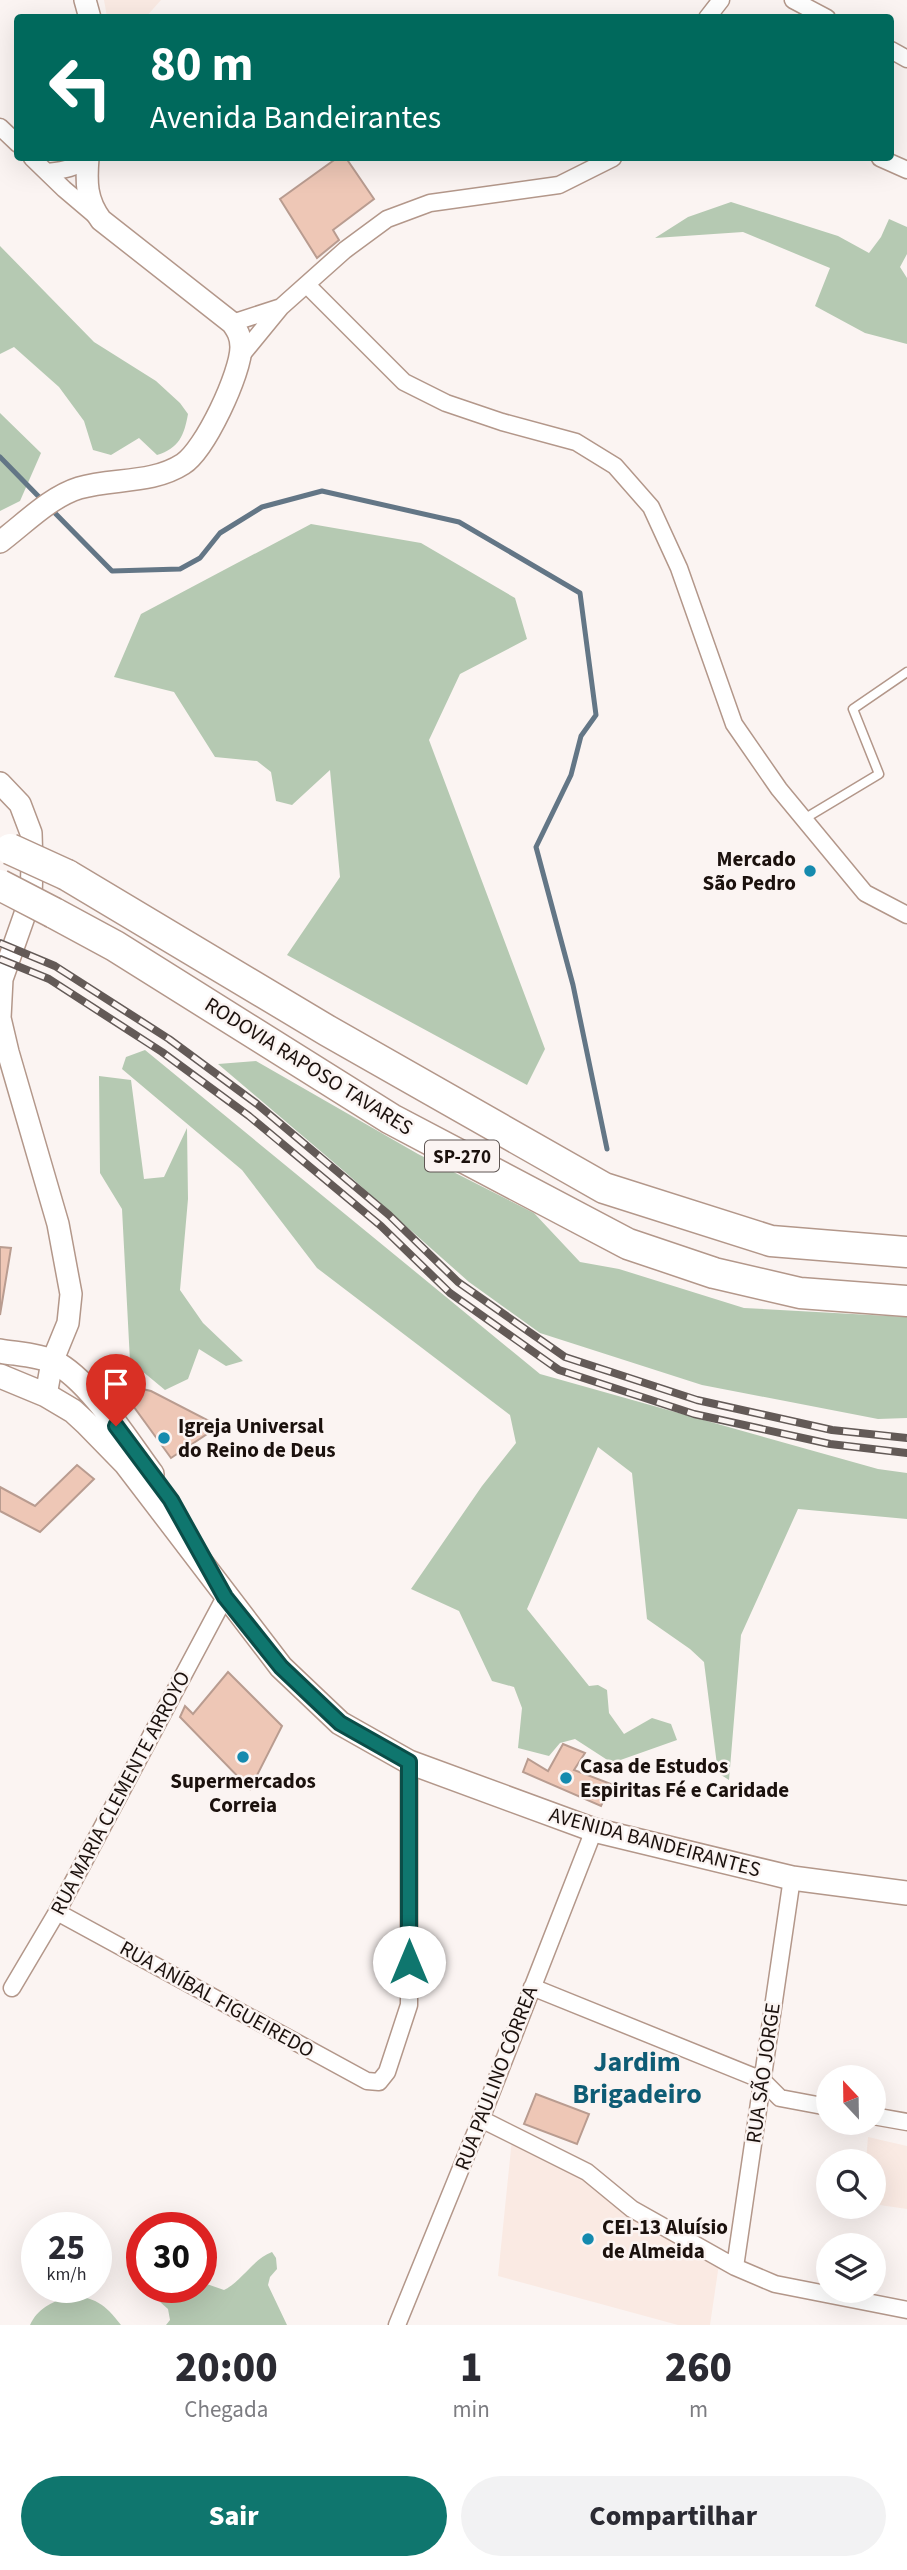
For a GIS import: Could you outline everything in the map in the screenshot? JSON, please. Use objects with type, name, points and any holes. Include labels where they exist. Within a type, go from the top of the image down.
[{"type":"highway","name":"RODOVIA RAPOSO TAVARES","points":[[5,847],[67,875],[328,1031],[604,1188],[771,1241],[907,1252]]},
{"type":"highway","name":"RODOVIA RAPOSO TAVARES","points":[[0,885],[115,946],[391,1119],[628,1244],[714,1273],[800,1293],[907,1301]]},
{"type":"main road","name":"AVENIDA BANDEIRANTES","points":[[0,1351],[52,1362],[69,1372],[101,1405],[162,1488],[225,1597]]},
{"type":"main road","name":"AVENIDA BANDEIRANTES","points":[[0,1376],[46,1395],[73,1411],[126,1464],[281,1667],[340,1723],[409,1762],[594,1830],[792,1878],[907,1894]]},
{"type":"street","points":[[710,14],[721,0]]},
{"type":"street","points":[[793,0],[819,14]]},
{"type":"street","points":[[0,127],[14,140]]},
{"type":"street","points":[[35,161],[100,220],[232,323],[239,332],[240,357]]},
{"type":"street","points":[[47,172],[68,170],[84,161]]},
{"type":"street","points":[[88,161],[87,187],[90,202],[100,220]]},
{"type":"street","points":[[0,542],[60,496],[82,487],[160,474],[184,464],[194,455],[209,432],[240,357],[281,307],[365,234],[387,219],[430,203],[559,185],[607,161]]},
{"type":"street","points":[[887,161],[907,170]]},
{"type":"street","points":[[47,172],[87,187]]},
{"type":"street","points":[[64,189],[72,193],[87,187]]},
{"type":"street","points":[[307,285],[404,382],[468,410],[576,442],[615,466],[651,507],[679,568],[734,724],[779,789],[865,893],[907,915]]},
{"type":"street","points":[[232,323],[281,307]]},
{"type":"street","points":[[0,783],[20,804],[31,833],[32,866],[31,897],[2,979],[0,1018],[58,1224],[70,1280],[68,1323],[52,1362],[46,1395]]},
{"type":"street","name":"RUA MARIA CLEMENTE ARROYO","points":[[12,1989],[57,1912],[225,1597]]},
{"type":"street","name":"RUA ANÍBAL FIGUEIREDO","points":[[57,1912],[368,2081],[379,2082],[387,2072],[409,2005],[409,1762]]},
{"type":"street","name":"RUA PAULINO CÔRREA","points":[[397,2325],[594,1830]]},
{"type":"street","name":"RUA SÃO JORGE","points":[[735,2267],[792,1878]]},
{"type":"street","points":[[532,1987],[762,2080],[780,2098],[816,2105]]},
{"type":"street","points":[[886,2118],[907,2122]]},
{"type":"street","points":[[481,2119],[587,2172],[632,2208],[735,2267],[775,2284],[907,2310]]},
{"type":"lane","points":[[804,819],[879,774],[853,709],[907,672]]},
{"type":"shaded area","points":[[104,0],[161,0],[149,14],[106,14]]},
{"type":"shaded area","points":[[868,2137],[907,2146],[907,2209],[886,2206],[886,2149],[867,2149]]},
{"type":"shaded area","name":"CEI-13 Aluísio de Almeida","points":[[512,2139],[582,2176],[719,2264],[710,2325],[678,2325],[498,2276]]},
{"type":"green space","points":[[731,202],[838,236],[869,253],[881,237],[889,219],[907,227],[907,254],[900,267],[907,278],[907,344],[865,333],[815,306],[830,268],[743,232],[655,238],[688,217]]},
{"type":"green space","points":[[0,246],[94,342],[156,381],[180,403],[188,414],[185,429],[171,449],[157,455],[139,438],[111,455],[93,450],[84,421],[59,387],[14,347],[0,354]]},
{"type":"green space","points":[[0,413],[41,453],[20,501],[0,511]]},
{"type":"green space","points":[[311,524],[421,543],[515,598],[527,639],[460,674],[429,740],[545,1049],[527,1085],[287,955],[340,877],[330,770],[292,805],[276,801],[271,772],[257,761],[215,757],[174,692],[114,677],[141,614]]},
{"type":"green space","points":[[145,1050],[540,1374],[878,1469],[907,1473],[907,1519],[798,1509],[741,1635],[729,1780],[718,1773],[704,1662],[647,1619],[632,1473],[598,1447],[527,1609],[589,1686],[598,1685],[607,1690],[609,1713],[624,1734],[652,1718],[671,1724],[677,1740],[612,1763],[575,1739],[560,1743],[549,1756],[518,1748],[522,1708],[514,1687],[492,1681],[459,1611],[411,1589],[482,1486],[516,1443],[510,1415],[317,1268],[242,1170],[122,1069],[126,1057]]},
{"type":"green space","points":[[256,1061],[418,1154],[534,1213],[580,1262],[619,1269],[744,1308],[907,1317],[907,1418],[878,1419],[702,1385],[540,1333],[469,1282],[218,1064]]},
{"type":"green space","points":[[99,1076],[131,1080],[144,1179],[164,1177],[187,1128],[188,1199],[180,1290],[203,1323],[243,1361],[226,1366],[199,1349],[188,1379],[165,1390],[130,1361],[122,1209],[100,1173]]},
{"type":"green space","points":[[272,2252],[276,2258],[277,2269],[270,2277],[268,2285],[287,2325],[166,2325],[170,2320],[168,2309],[161,2303],[217,2303],[217,2288],[224,2290]]},
{"type":"green space","points":[[98,2303],[121,2325],[30,2325],[41,2310],[51,2304]]},
{"type":"building","points":[[333,161],[348,161],[374,199],[333,230],[339,240],[317,258],[280,199]]},
{"type":"building","points":[[0,1247],[11,1248],[0,1315]]},
{"type":"building","points":[[107,1381],[151,1391],[219,1426],[171,1458],[123,1392],[117,1397]]},
{"type":"building","points":[[77,1465],[94,1479],[40,1532],[0,1511],[0,1487],[35,1506]]},
{"type":"building","name":"Supermercados Correia","points":[[228,1672],[282,1726],[250,1789],[180,1717],[185,1706],[193,1714]]},
{"type":"building","name":"Casa de Estudos Espiritas Fé e Caridade","points":[[563,1744],[585,1753],[574,1770],[611,1784],[601,1806],[523,1772],[528,1759],[548,1771]]},
{"type":"building","points":[[536,2094],[589,2114],[577,2144],[524,2124]]},
{"type":"waterway","points":[[0,457],[43,501]]},
{"type":"waterway","points":[[50,508],[112,571],[180,569],[200,558],[220,533],[262,507],[322,491],[459,522],[580,593],[596,715],[581,736],[571,775],[536,847],[573,985],[607,1149]]},
{"type":"railway","points":[[0,943],[55,966],[169,1039],[257,1104],[389,1215],[458,1282],[565,1357],[697,1400],[832,1430],[907,1438]]},
{"type":"railway","points":[[0,959],[49,979],[162,1052],[249,1116],[381,1226],[450,1293],[559,1370],[694,1414],[830,1444],[907,1453]]},
{"type":"place","name":"Mercado São Pedro","points":[[810,871]]},
{"type":"place","name":"Igreja Universal do Reino de Deus","points":[[164,1438]]},
{"type":"place","name":"Supermercados Correia","points":[[243,1757]]},
{"type":"place","name":"Casa de Estudos Espiritas Fé e Caridade","points":[[566,1778]]},
{"type":"place","name":"CEI-13 Aluísio de Almeida","points":[[588,2239]]},
{"type":"district","name":"Jardim Brigadeiro","points":[[637,2077]]},
{"type":"route","points":[[116,1426],[171,1500],[225,1597],[281,1667],[340,1723],[409,1762],[409,1962]]}]
